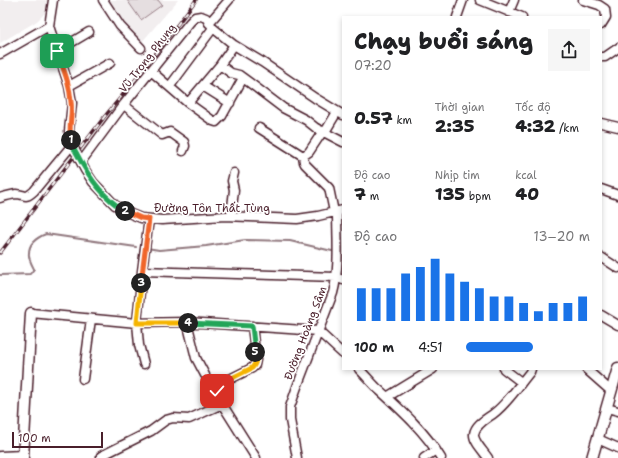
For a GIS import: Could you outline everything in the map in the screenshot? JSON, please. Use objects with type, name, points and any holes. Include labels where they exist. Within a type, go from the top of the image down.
[{"type":"main road","points":[[23,456],[31,313]]},
{"type":"main road","points":[[592,458],[618,368]]},
{"type":"street","name":"Đường Tôn Thất Tùng","points":[[53,0],[49,26],[69,86],[72,103],[69,131],[72,145],[93,182],[115,205],[130,214],[141,218],[162,220],[231,216],[297,218],[318,216],[338,211]]},
{"type":"street","points":[[103,0],[120,26],[141,48]]},
{"type":"street","points":[[170,86],[196,53],[211,26],[229,0]]},
{"type":"street","points":[[457,16],[463,0]]},
{"type":"street","points":[[480,0],[519,16]]},
{"type":"street","points":[[509,12],[514,0]]},
{"type":"street","points":[[583,0],[599,5],[605,9],[606,17],[602,23]]},
{"type":"street","name":"Vũ Trọng Phụng","points":[[81,162],[124,105],[195,17],[201,16],[206,18],[211,26],[234,45],[340,114]]},
{"type":"street","points":[[0,54],[49,26]]},
{"type":"street","points":[[57,51],[89,32]]},
{"type":"street","points":[[188,103],[220,65],[234,45]]},
{"type":"street","points":[[602,56],[605,57],[618,48]]},
{"type":"street","points":[[69,86],[110,63]]},
{"type":"street","points":[[220,65],[231,73],[243,78],[283,108],[342,141]]},
{"type":"street","points":[[151,71],[188,103],[212,121],[216,122],[222,116],[230,103],[243,78]]},
{"type":"street","points":[[203,86],[230,103]]},
{"type":"street","points":[[124,105],[162,135],[170,132],[184,142],[185,146],[182,151]]},
{"type":"street","points":[[259,128],[303,156],[309,152],[340,114]]},
{"type":"street","points":[[602,123],[618,127]]},
{"type":"street","points":[[0,198],[18,194],[28,196],[34,191],[72,145]]},
{"type":"street","name":"Đường Hoàng Sâm","points":[[295,458],[290,420],[290,407],[318,331],[340,278],[338,211],[329,188],[305,164],[303,156]]},
{"type":"street","points":[[231,216],[234,190],[232,181],[234,173]]},
{"type":"street","points":[[602,189],[618,195]]},
{"type":"street","points":[[144,364],[139,346],[137,323],[149,219]]},
{"type":"street","points":[[602,257],[618,268]]},
{"type":"street","points":[[142,271],[340,278]]},
{"type":"street","points":[[31,313],[137,323],[187,322],[318,331],[342,353]]},
{"type":"street","points":[[602,316],[618,325]]},
{"type":"street","points":[[83,379],[91,319]]},
{"type":"street","points":[[187,322],[196,358],[205,375]]},
{"type":"street","points":[[252,326],[256,360],[255,365],[252,368],[220,384],[217,387],[217,391],[222,404],[256,458]]},
{"type":"street","points":[[361,370],[387,398],[420,428],[441,458]]},
{"type":"street","points":[[387,398],[431,370]]},
{"type":"street","points":[[505,370],[521,382]]},
{"type":"street","points":[[488,458],[476,442],[474,435],[475,430],[481,423],[502,406],[531,370]]},
{"type":"street","points":[[587,370],[611,391]]},
{"type":"street","points":[[101,457],[151,431],[166,420],[173,418],[189,419],[222,404]]},
{"type":"street","points":[[607,408],[618,411]]},
{"type":"street","points":[[598,439],[618,448]]},
{"type":"street","points":[[424,458],[436,450]]},
{"type":"street","points":[[0,456],[23,456]]},
{"type":"shaded area","points":[[0,0],[47,0],[45,13],[37,21],[0,43]]},
{"type":"shaded area","points":[[106,0],[178,0],[141,43],[122,24]]},
{"type":"shaded area","points":[[127,0],[158,0],[162,5],[141,20]]},
{"type":"waterway","points":[[0,275],[30,274],[34,269],[30,261],[29,249],[32,243],[46,234],[136,247]]},
{"type":"waterway","points":[[147,248],[159,250],[206,246],[245,240],[290,241],[332,251]]},
{"type":"railway","points":[[0,253],[196,0]]},
{"type":"route","points":[[57,51],[69,86],[72,103],[69,131],[72,145],[85,170],[93,182],[115,205],[130,214],[149,219],[137,323],[187,322],[252,326],[256,360],[255,365],[252,368],[220,384],[217,387],[217,391]]}]
